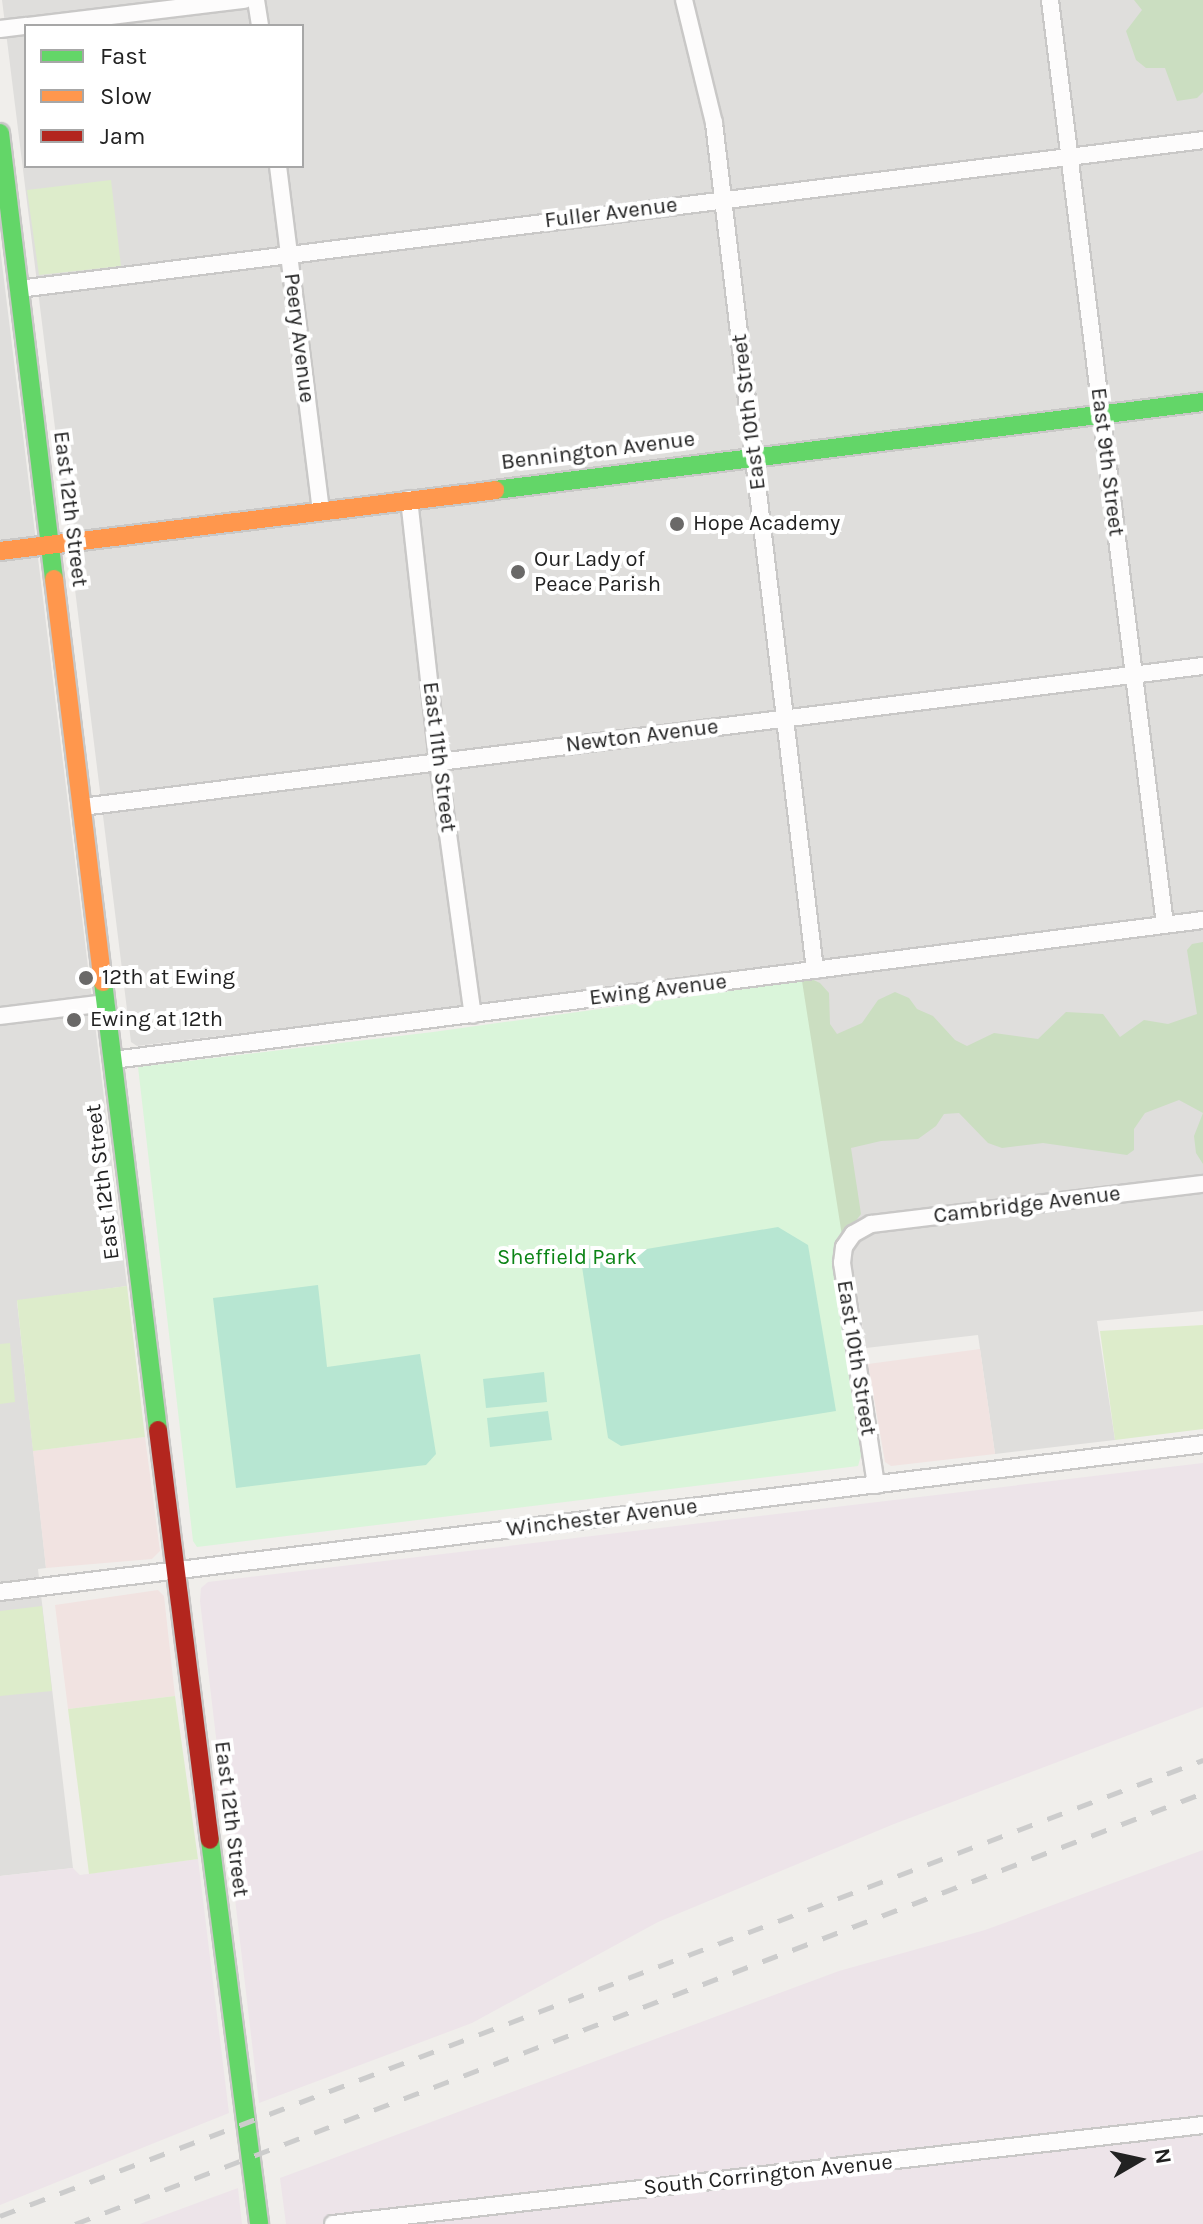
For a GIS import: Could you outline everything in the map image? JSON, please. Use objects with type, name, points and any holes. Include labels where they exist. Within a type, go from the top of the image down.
[{"type":"street","points":[[44,24],[244,0]]},
{"type":"street","points":[[256,0],[260,24]]},
{"type":"street","name":"East 10th Street","points":[[684,0],[691,41],[709,97],[724,199],[815,970]]},
{"type":"street","name":"East 9th Street","points":[[1050,0],[1165,925]]},
{"type":"street","points":[[0,29],[24,26]]},
{"type":"street","name":"East 12th Street","points":[[0,133],[175,1570],[259,2224]]},
{"type":"street","name":"Fuller Avenue","points":[[19,289],[1203,140]]},
{"type":"street","name":"Peery Avenue","points":[[278,168],[321,511]]},
{"type":"street","name":"Bennington Avenue","points":[[0,551],[1203,402]]},
{"type":"street","name":"East 11th Street","points":[[409,499],[438,761],[473,1015]]},
{"type":"street","name":"Newton Avenue","points":[[82,807],[1203,666]]},
{"type":"street","name":"Ewing Avenue","points":[[113,1060],[1203,920]]},
{"type":"street","points":[[0,1016],[106,1003]]},
{"type":"street","name":"Cambridge Avenue","points":[[853,1234],[871,1224],[1203,1184]]},
{"type":"street","name":"East 10th Street","points":[[853,1234],[844,1247],[842,1263],[876,1485]]},
{"type":"street","name":"Winchester Avenue","points":[[0,1592],[1203,1444]]},
{"type":"street","name":"South Corrington Avenue","points":[[333,2224],[1203,2125]]},
{"type":"shaded area","points":[[2,0],[1203,0],[1203,1311],[1097,1321],[1115,1440],[995,1454],[978,1335],[866,1348],[803,960],[768,969],[137,1046],[131,1042]]},
{"type":"shaded area","points":[[0,247],[127,1286],[17,1301],[46,1568],[38,1569],[73,1868],[0,1876]]},
{"type":"shaded area","points":[[980,1349],[995,1454],[891,1466],[885,1462],[868,1364]]},
{"type":"shaded area","points":[[145,1437],[160,1551],[152,1559],[46,1568],[33,1451]]},
{"type":"shaded area","points":[[1203,1463],[1203,1707],[894,1824],[658,1922],[472,2023],[259,2103],[200,1601],[201,1588],[208,1582]]},
{"type":"shaded area","points":[[158,1590],[164,1596],[175,1696],[68,1709],[55,1605]]},
{"type":"shaded area","points":[[1203,1850],[1203,2224],[286,2224],[280,2178],[839,1971],[985,1930]]},
{"type":"shaded area","points":[[198,1859],[229,2113],[0,2205],[0,1876],[73,1868],[80,1875]]},
{"type":"shaded area","points":[[238,2188],[242,2224],[140,2224]]},
{"type":"green space","points":[[1134,0],[1203,0],[1203,92],[1197,98],[1177,101],[1165,68],[1146,68],[1136,60],[1126,31],[1142,10]]},
{"type":"green space","points":[[111,180],[121,266],[39,275],[27,190]]},
{"type":"green space","points":[[1203,942],[1203,1113],[1179,1100],[1145,1113],[1134,1129],[1134,1150],[1127,1155],[1043,1143],[1002,1148],[988,1143],[959,1113],[944,1114],[936,1126],[918,1139],[881,1141],[851,1148],[861,1214],[837,1246],[760,991],[767,978],[805,976],[820,983],[829,993],[830,1024],[837,1034],[862,1023],[878,1000],[895,992],[909,998],[917,1009],[933,1016],[955,1040],[967,1046],[994,1033],[1038,1039],[1066,1012],[1103,1014],[1120,1037],[1144,1020],[1168,1024],[1197,1014],[1187,950],[1192,944]]},
{"type":"green space","name":"Sheffield Park","points":[[802,981],[843,1242],[864,1445],[858,1466],[197,1547],[193,1541],[138,1067],[433,1032]]},
{"type":"green space","points":[[1203,1113],[1203,1164],[1196,1153],[1194,1136]]},
{"type":"green space","points":[[778,1227],[808,1245],[836,1411],[621,1446],[608,1438],[581,1260]]},
{"type":"green space","points":[[318,1285],[327,1367],[420,1354],[436,1454],[426,1465],[236,1488],[213,1298]]},
{"type":"green space","points":[[127,1286],[145,1437],[33,1451],[17,1300]]},
{"type":"green space","points":[[1203,1325],[1203,1429],[1115,1440],[1100,1331]]},
{"type":"green space","points":[[10,1343],[15,1402],[0,1404],[0,1344]]},
{"type":"green space","points":[[544,1372],[547,1402],[486,1408],[483,1379]]},
{"type":"green space","points":[[548,1411],[552,1440],[490,1447],[487,1418]]},
{"type":"green space","points":[[42,1606],[52,1691],[0,1696],[0,1611]]},
{"type":"green space","points":[[175,1696],[198,1859],[89,1874],[68,1709]]},
{"type":"railway","points":[[0,2216],[1203,1760]]},
{"type":"railway","points":[[75,2224],[1203,1793]]},
{"type":"traffic: fast","points":[[0,133],[54,579]]},
{"type":"traffic: fast","points":[[495,490],[1203,402]]},
{"type":"traffic: fast","points":[[103,982],[158,1430]]},
{"type":"traffic: fast","points":[[210,1840],[259,2224]]},
{"type":"traffic: slow","points":[[0,551],[495,490]]},
{"type":"traffic: slow","points":[[54,579],[103,982]]},
{"type":"traffic: jam","points":[[158,1430],[210,1840]]},
{"type":"place","name":"Hope Academy","points":[[677,524]]},
{"type":"place","name":"Our Lady of Peace Parish","points":[[518,572]]},
{"type":"place","name":"12th at Ewing","points":[[86,978]]},
{"type":"place","name":"Ewing at 12th","points":[[74,1020]]}]
